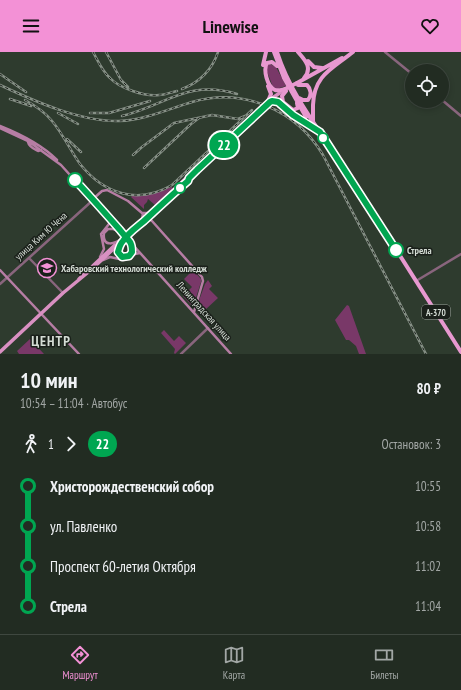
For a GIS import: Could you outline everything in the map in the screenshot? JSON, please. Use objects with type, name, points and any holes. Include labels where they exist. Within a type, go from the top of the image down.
[{"type":"highway","points":[[266,52],[263,70],[270,93],[269,101]]},
{"type":"highway","name":"А-370","points":[[274,52],[284,78],[309,122],[320,132]]},
{"type":"highway","name":"А-370","points":[[277,52],[307,114],[461,352]]},
{"type":"highway","points":[[281,52],[281,62]]},
{"type":"highway","points":[[299,52],[313,66],[319,68],[326,67]]},
{"type":"highway","points":[[299,52],[308,66],[307,74],[302,80]]},
{"type":"highway","points":[[297,84],[352,52]]},
{"type":"highway","points":[[320,132],[313,122],[316,88],[321,77],[352,52]]},
{"type":"highway","points":[[284,78],[276,64],[272,62],[266,63],[265,69],[270,86],[277,90],[285,90],[342,60]]},
{"type":"highway","points":[[297,84],[307,85],[311,95],[306,101],[301,100],[298,96]]},
{"type":"highway","points":[[285,90],[282,96],[282,101],[290,109],[295,110],[297,109],[298,105],[292,92]]},
{"type":"main road","points":[[78,280],[94,263],[189,178],[269,101],[285,90]]},
{"type":"main road","points":[[269,101],[278,102],[293,115],[320,132]]},
{"type":"main road","points":[[150,214],[262,108]]},
{"type":"main road","points":[[0,127],[28,141],[60,163]]},
{"type":"main road","points":[[0,127],[28,139],[52,155],[60,163]]},
{"type":"main road","name":"Ленинградская улица","points":[[60,163],[231,354]]},
{"type":"main road","points":[[93,199],[103,191],[108,190],[128,201],[142,213],[150,214]]},
{"type":"main road","points":[[142,213],[143,220]]},
{"type":"main road","points":[[150,214],[152,221],[202,277],[203,281],[194,313]]},
{"type":"main road","points":[[108,216],[109,222],[104,236],[105,240],[108,243],[116,243],[123,238]]},
{"type":"main road","points":[[143,220],[149,219],[152,221]]},
{"type":"main road","points":[[106,229],[113,229],[121,232]]},
{"type":"main road","points":[[94,263],[104,251],[101,235],[106,229]]},
{"type":"main road","points":[[123,238],[119,248],[119,253],[124,257],[136,253],[143,254]]},
{"type":"main road","points":[[0,352],[63,293],[102,260],[123,238]]},
{"type":"main road","points":[[102,260],[110,257],[125,260],[131,255],[132,247],[130,242]]},
{"type":"main road","points":[[0,270],[79,354]]},
{"type":"main road","points":[[190,308],[195,306]]},
{"type":"street","points":[[385,52],[405,68]]},
{"type":"street","points":[[449,106],[461,116]]},
{"type":"street","name":"улица Ким Ю Чена","points":[[0,284],[93,199]]},
{"type":"street","points":[[416,281],[461,254]]},
{"type":"street","points":[[29,258],[63,293]]},
{"type":"street","points":[[181,354],[208,328]]},
{"type":"shaded area","points":[[270,64],[276,67],[286,86],[276,89],[273,87],[266,69]]},
{"type":"shaded area","points":[[171,187],[172,189],[155,205],[148,199],[144,205],[144,209],[131,197],[133,195],[153,194]]},
{"type":"shaded area","points":[[193,270],[201,279],[201,282],[193,307],[183,296],[192,287],[184,279]]},
{"type":"shaded area","points":[[208,280],[212,286],[209,289],[218,298],[205,310],[198,303]]},
{"type":"shaded area","points":[[347,305],[349,306],[366,354],[359,354],[356,346],[349,340],[346,340],[335,320]]},
{"type":"shaded area","points":[[164,330],[174,341],[179,336],[186,343],[175,354],[175,349],[161,333]]},
{"type":"shaded area","points":[[30,339],[44,354],[19,354],[17,351]]},
{"type":"railway","points":[[93,52],[100,66],[107,75],[119,85],[147,95],[164,95],[177,91]]},
{"type":"railway","points":[[106,52],[121,80],[128,87]]},
{"type":"railway","points":[[182,89],[200,79],[209,70],[218,52]]},
{"type":"railway","points":[[0,74],[26,92]]},
{"type":"railway","points":[[0,85],[43,104],[89,118],[104,120],[119,121],[138,119],[192,102],[211,98],[249,100],[267,106],[283,114],[312,139],[323,155],[426,354]]},
{"type":"railway","points":[[122,116],[191,91],[220,90],[237,94]]},
{"type":"railway","points":[[10,99],[31,106]]},
{"type":"railway","points":[[25,100],[49,118],[60,131],[80,164],[89,174],[100,183],[111,189],[134,195],[159,191],[172,185],[252,110]]},
{"type":"railway","points":[[90,113],[109,113],[150,101]]},
{"type":"railway","points":[[58,113],[78,124]]},
{"type":"railway","points":[[133,155],[174,123],[212,115],[238,119],[245,116]]},
{"type":"railway","points":[[144,168],[199,118]]},
{"type":"railway","points":[[67,139],[81,152]]},
{"type":"bus line","name":"22","points":[[75,180],[107,215],[121,232],[124,235],[130,242],[131,243],[132,252],[129,256],[122,257],[118,252],[124,239],[134,230],[145,220],[174,192],[188,181],[197,170],[270,102],[277,101],[293,115],[320,132],[396,250]]},
{"type":"place","name":"Стрела","points":[[396,250]]},
{"type":"place","name":"Хабаровский технологический колледж","points":[[47,268]]},
{"type":"district","name":"ЦЕНТР","points":[[51,341]]}]
